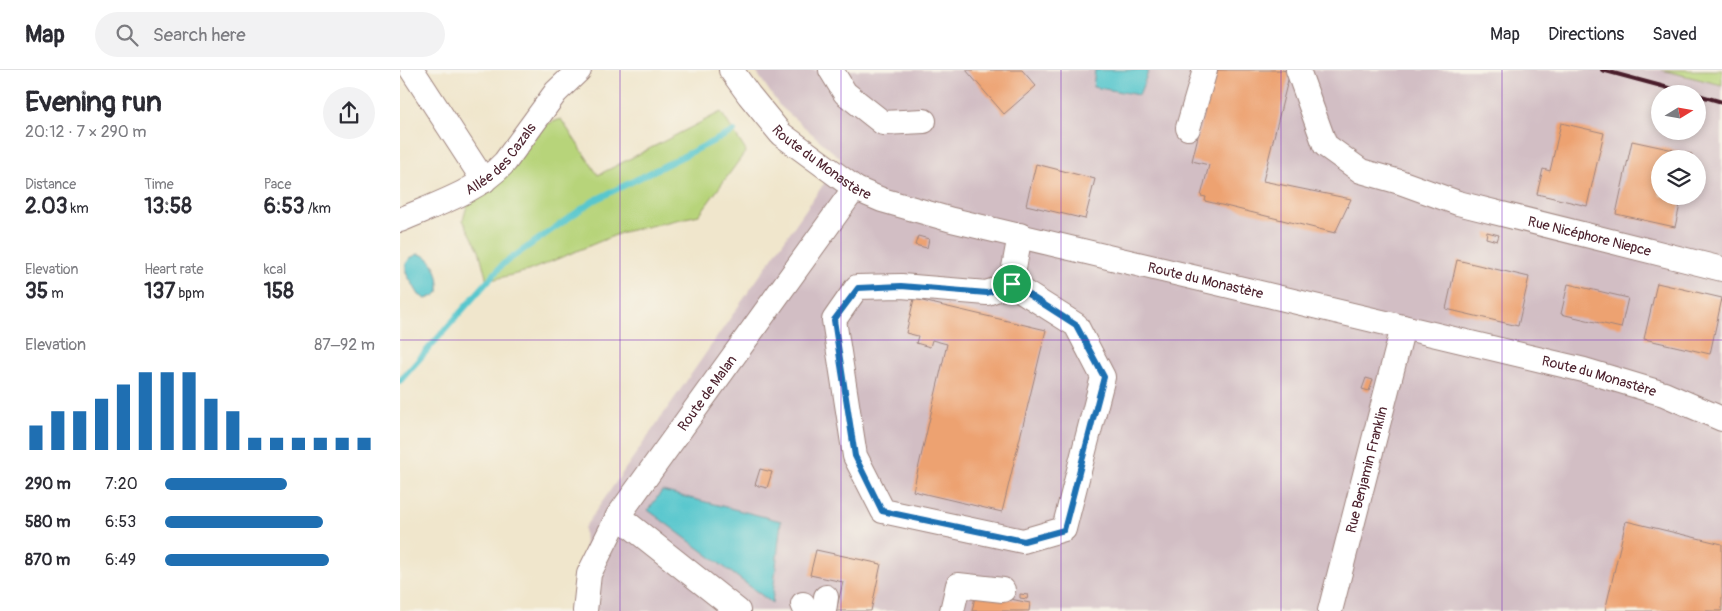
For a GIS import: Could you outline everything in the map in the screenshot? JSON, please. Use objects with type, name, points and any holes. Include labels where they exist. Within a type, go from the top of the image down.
[{"type":"street","points":[[412,70],[484,181]]},
{"type":"street","name":"Allée des Cazals","points":[[400,220],[464,193],[484,181],[505,162],[556,92],[579,70]]},
{"type":"street","name":"Route du Monastère","points":[[731,70],[782,134],[856,189],[882,200],[952,220],[1584,370],[1664,394],[1722,419]]},
{"type":"street","points":[[831,70],[845,93],[883,123],[924,121]]},
{"type":"street","points":[[1188,128],[1205,70]]},
{"type":"street","name":"Rue Nicéphore Niepce","points":[[1298,70],[1325,145],[1361,171],[1400,182],[1458,203],[1722,269]]},
{"type":"street","name":"Route de Malan","points":[[585,611],[588,574],[618,516],[856,189]]},
{"type":"street","points":[[1012,284],[1020,236]]},
{"type":"street","points":[[1012,284],[1076,325],[1104,377],[1064,530],[1024,541],[882,511],[855,456],[834,320],[858,288],[901,286],[987,293],[1012,284]]},
{"type":"street","name":"Rue Benjamin Franklin","points":[[1330,611],[1403,327]]},
{"type":"street","points":[[618,516],[738,611]]},
{"type":"street","points":[[952,611],[958,585],[1003,590]]},
{"type":"shaded area","points":[[755,70],[1662,70],[1722,85],[1722,611],[588,611],[584,528],[841,159],[779,105]]},
{"type":"green space","points":[[1662,70],[1722,70],[1722,85]]},
{"type":"green space","points":[[721,112],[746,151],[699,215],[623,232],[528,271],[487,281],[479,250],[463,220],[475,178],[514,136],[561,119],[598,175]]},
{"type":"water","points":[[1095,70],[1149,70],[1139,95],[1093,87]]},
{"type":"water","points":[[418,254],[429,259],[435,268],[439,280],[439,292],[426,299],[419,295],[406,273],[406,264],[410,258]]},
{"type":"water","points":[[662,491],[781,521],[772,603],[648,510]]},
{"type":"building","points":[[966,70],[1022,70],[1036,86],[1004,114]]},
{"type":"building","points":[[1214,70],[1282,70],[1290,72],[1263,181],[1351,199],[1335,233],[1205,201],[1206,197],[1201,196],[1209,165],[1192,161]]},
{"type":"building","points":[[1561,123],[1604,133],[1587,206],[1537,194],[1543,169],[1550,171]]},
{"type":"building","points":[[1632,141],[1674,150],[1651,150],[1651,205],[1680,205],[1675,227],[1616,214]]},
{"type":"building","points":[[1036,164],[1095,179],[1085,219],[1026,205]]},
{"type":"building","points":[[1487,232],[1499,235],[1497,241],[1486,238]]},
{"type":"building","points":[[918,236],[929,239],[927,248],[915,245]]},
{"type":"building","points":[[1457,260],[1529,277],[1518,326],[1446,309]]},
{"type":"building","points":[[1657,283],[1722,298],[1710,354],[1644,339]]},
{"type":"building","points":[[1568,284],[1628,298],[1621,328],[1561,314]]},
{"type":"building","points":[[914,299],[1046,330],[1002,512],[913,491],[947,344],[932,340],[930,347],[916,343],[918,336],[906,333]]},
{"type":"building","points":[[1366,378],[1373,380],[1369,391],[1362,389]]},
{"type":"building","points":[[760,469],[772,472],[767,488],[755,485]]},
{"type":"building","points":[[1626,521],[1722,544],[1722,611],[1605,611]]},
{"type":"building","points":[[816,550],[881,564],[871,611],[836,611],[843,582],[810,575]]},
{"type":"building","points":[[976,592],[1030,603],[1029,611],[972,611]]},
{"type":"building","points":[[1020,594],[1028,595],[1027,599],[1020,598]]},
{"type":"waterway","points":[[400,381],[503,264],[593,201],[734,131]]},
{"type":"railway","points":[[1602,70],[1658,85]]},
{"type":"railway","points":[[1706,97],[1722,102]]},
{"type":"route","points":[[1012,284],[1076,325],[1104,377],[1064,530],[1024,541],[882,511],[855,456],[834,320],[858,288],[901,286],[987,293],[1012,284]]}]
